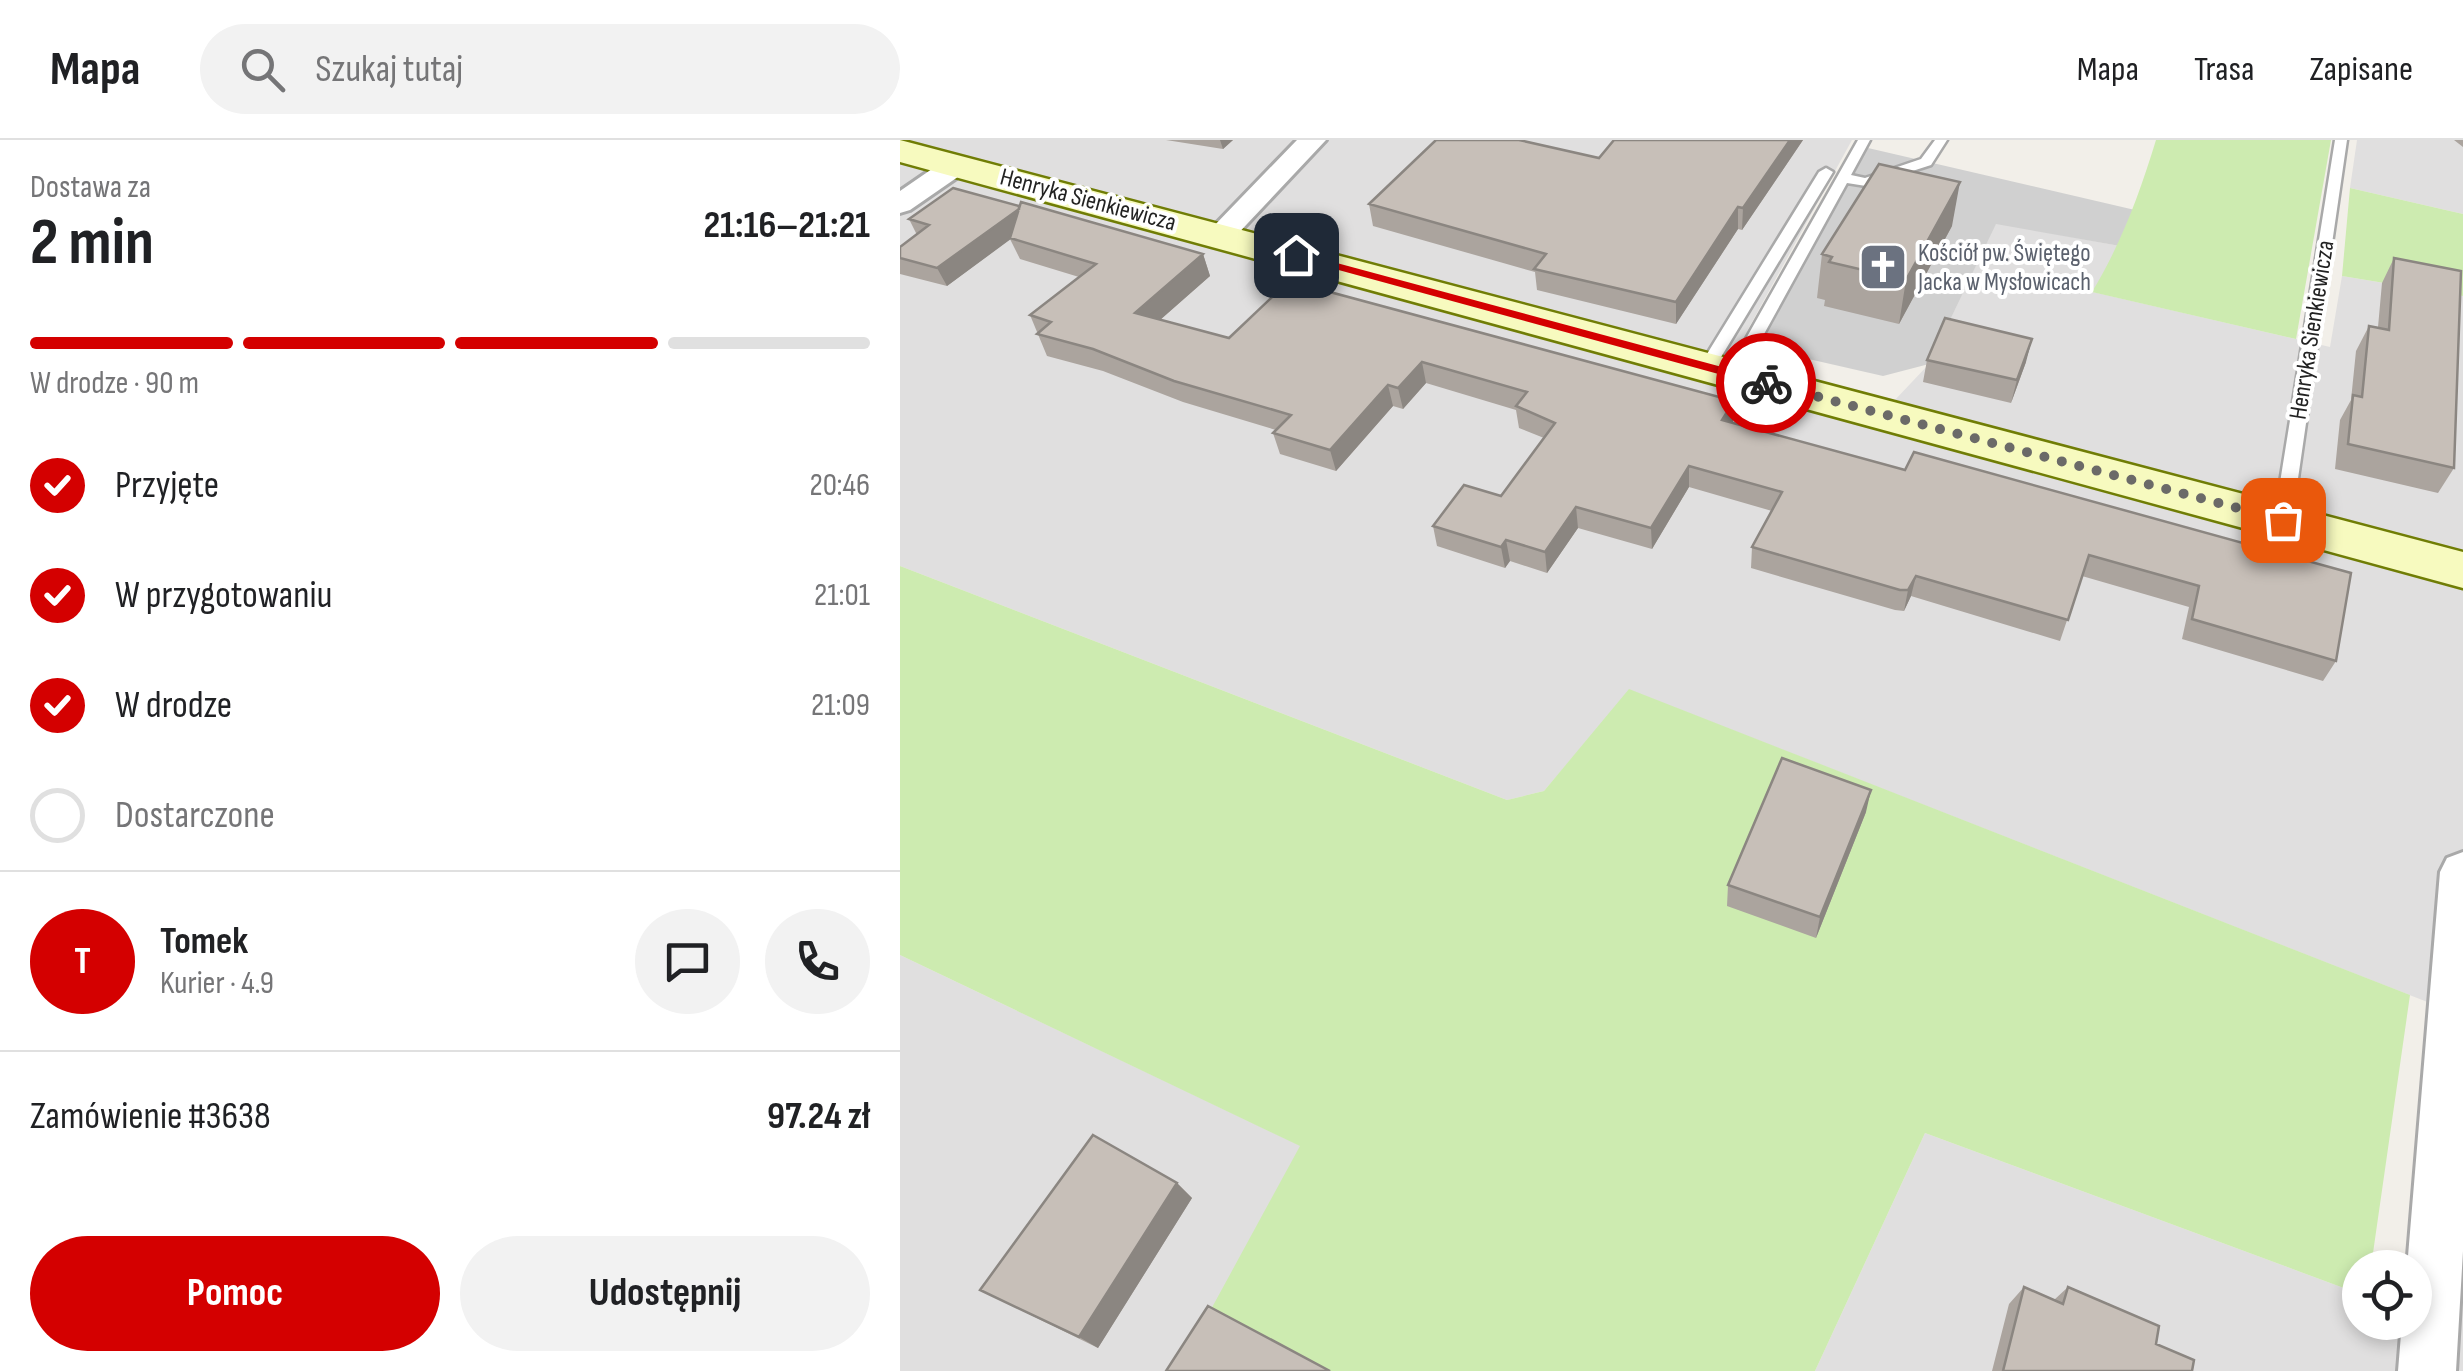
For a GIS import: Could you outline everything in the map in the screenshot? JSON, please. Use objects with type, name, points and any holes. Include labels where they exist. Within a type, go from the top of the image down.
[{"type":"street","points":[[1220,235],[1312,140]]},
{"type":"street","name":"Henryka Sienkiewicza","points":[[900,151],[2463,570]]},
{"type":"street","points":[[900,204],[955,166]]},
{"type":"street","points":[[2426,1371],[2463,872]]},
{"type":"lane","points":[[1720,370],[1864,140]]},
{"type":"lane","points":[[1843,178],[1866,182],[1926,162],[1941,140]]},
{"type":"lane","name":"Henryka Sienkiewicza","points":[[2283,520],[2342,140]]},
{"type":"lane","points":[[1720,370],[1826,172]]},
{"type":"shaded area","points":[[900,140],[1852,140],[1729,364],[1893,402],[1929,364],[1996,223],[2120,246],[2093,292],[2330,347],[2342,276],[2463,296],[2463,1371],[1815,1371],[1925,1133],[2342,1287],[2342,1340],[2432,1340],[2432,1250],[2424,1250],[2453,1012],[1630,690],[1544,791],[1507,800],[900,566]]},
{"type":"shaded area","points":[[2357,140],[2463,140],[2463,214],[2350,188]]},
{"type":"shaded area","points":[[1868,148],[2135,210],[2120,246],[1996,224],[1929,364],[1883,376],[1756,347]]},
{"type":"shaded area","points":[[900,955],[1301,1146],[1186,1357],[1211,1371],[900,1371]]},
{"type":"green space","points":[[2156,140],[2331,140],[2296,339],[2092,292],[2129,218]]},
{"type":"green space","points":[[2350,188],[2463,214],[2463,296],[2342,276]]},
{"type":"green space","points":[[900,566],[1507,800],[1544,791],[1629,689],[2410,995],[2373,1250],[2342,1250],[2342,1287],[1925,1133],[1815,1371],[1211,1371],[1185,1357],[1300,1146],[900,955]]},
{"type":"building","points":[[1436,140],[1519,140],[1599,158],[1614,140],[1790,140],[1743,208],[1738,207],[1676,302],[1534,269],[1546,254],[1369,204]]},
{"type":"building","points":[[1879,164],[1960,182],[1906,280],[1829,262],[1832,257],[1822,254]]},
{"type":"building","points":[[953,188],[1019,209],[937,268],[900,258],[900,247],[929,225],[909,219]]},
{"type":"building","points":[[1021,202],[1203,254],[1135,313],[1229,338],[1289,281],[1734,401],[1722,420],[1905,470],[1914,452],[2351,573],[2336,661],[2192,619],[2199,586],[2089,555],[2068,620],[1916,576],[1908,590],[1900,590],[1752,547],[1782,492],[1689,466],[1651,528],[1576,507],[1545,552],[1506,540],[1501,547],[1433,526],[1464,485],[1501,496],[1555,423],[1516,406],[1527,392],[1422,362],[1398,388],[1388,385],[1330,450],[1273,433],[1291,415],[1174,381],[1093,349],[1037,334],[1051,322],[1030,315],[1096,264],[1010,238]]},
{"type":"building","points":[[2394,258],[2461,271],[2454,468],[2348,444],[2353,395],[2362,397],[2369,326],[2389,330]]},
{"type":"building","points":[[1945,318],[2032,339],[2017,380],[1927,360]]},
{"type":"building","points":[[1782,758],[1871,790],[1820,917],[1728,885]]},
{"type":"building","points":[[1093,1135],[1177,1183],[1079,1337],[980,1290]]},
{"type":"building","points":[[2024,1287],[2063,1304],[2068,1287],[2159,1326],[2156,1344],[2194,1360],[2192,1371],[2003,1371]]},
{"type":"building","points":[[1208,1306],[1330,1371],[1166,1371]]},
{"type":"way so far","points":[[1766,383],[2283,520]]},
{"type":"place","name":"Kościół pw. Świętego Jacka w Mysłowicach","points":[[1883,267]]},
{"type":"route","points":[[1296,255],[1766,383]]}]
